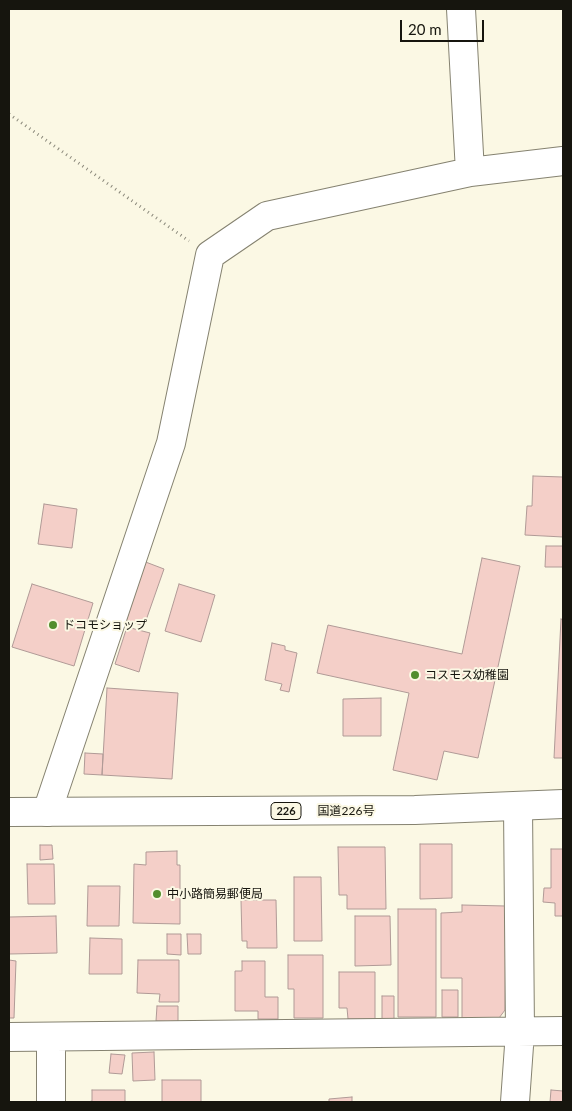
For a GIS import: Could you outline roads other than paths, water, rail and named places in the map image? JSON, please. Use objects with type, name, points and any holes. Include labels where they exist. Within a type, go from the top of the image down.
[{"type":"main road","points":[[461,9],[470,172]]},
{"type":"main road","points":[[47,812],[171,443],[210,256],[267,216],[470,172],[563,161]]},
{"type":"main road","name":"国道226号","points":[[9,812],[405,810],[563,804]]},
{"type":"main road","points":[[515,1102],[520,1032],[518,806]]},
{"type":"main road","points":[[9,1037],[563,1031]]},
{"type":"main road","points":[[51,1038],[51,1102]]},
{"type":"place","name":"ドコモショップ","points":[[53,625]]},
{"type":"place","name":"コスモス幼稚園","points":[[415,675]]},
{"type":"place","name":"中小路簡易郵便局","points":[[157,894]]}]
